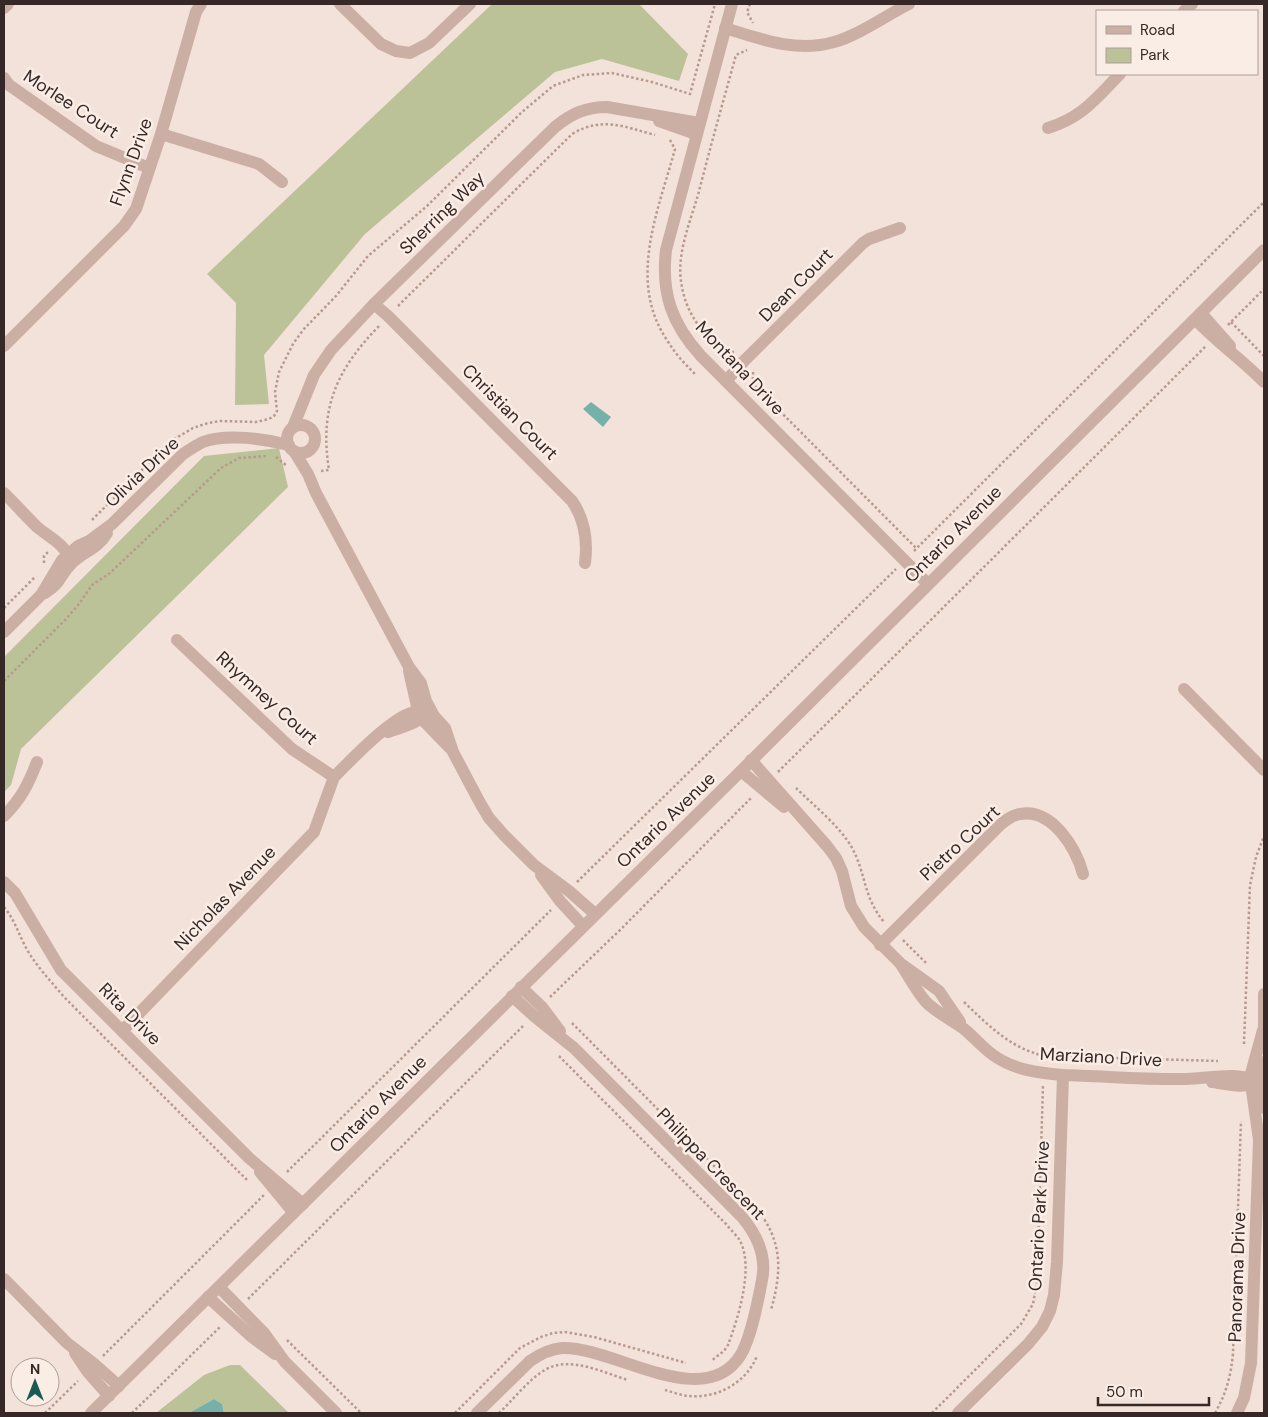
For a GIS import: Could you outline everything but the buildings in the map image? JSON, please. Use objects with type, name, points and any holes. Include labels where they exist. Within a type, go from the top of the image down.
[{"type":"street","points":[[4,8],[8,4]]},
{"type":"street","name":"Flynn Drive","points":[[4,346],[124,226],[136,208],[161,134],[188,37],[196,12],[201,4]]},
{"type":"street","points":[[340,4],[381,44],[396,51],[410,52],[429,43],[470,4]]},
{"type":"street","name":"Montana Drive","points":[[732,4],[666,250],[664,279],[671,310],[688,341],[928,584]]},
{"type":"street","points":[[725,28],[782,44],[801,47],[819,46],[849,36],[909,4]]},
{"type":"street","points":[[1048,128],[1081,113],[1119,75]]},
{"type":"street","name":"Morlee Court","points":[[4,78],[9,85],[96,146],[149,168]]},
{"type":"street","name":"Sherring Way","points":[[291,429],[305,401],[314,375],[322,361],[344,336],[374,304],[555,127],[568,117],[581,110],[593,107],[620,108],[640,113],[673,127],[698,129]]},
{"type":"street","points":[[161,134],[259,164],[282,182]]},
{"type":"street","name":"Dean Court","points":[[726,381],[863,243],[900,228]]},
{"type":"street","name":"Ontario Avenue","points":[[91,1413],[741,771],[1264,250]]},
{"type":"street","name":"Christian Court","points":[[374,304],[572,500],[583,520],[586,563]]},
{"type":"street","points":[[1198,316],[1264,382]]},
{"type":"street","name":"Sherring Way","points":[[305,401],[308,427]]},
{"type":"street","points":[[291,448],[302,453],[309,450],[314,444],[314,437],[308,427],[301,425],[291,429],[287,438],[291,448],[308,474],[316,493],[408,668],[421,682],[426,701],[423,713],[408,725],[379,735],[334,777]]},
{"type":"street","name":"Olivia Drive","points":[[255,439],[291,429]]},
{"type":"street","name":"Olivia Drive","points":[[4,632],[41,595],[60,582],[67,559],[100,544],[112,524],[183,454],[204,442],[217,439],[255,439],[291,448]]},
{"type":"street","points":[[308,474],[309,450]]},
{"type":"street","points":[[4,493],[38,527],[58,542],[67,559]]},
{"type":"street","name":"Rhymney Court","points":[[177,640],[292,749],[334,777]]},
{"type":"street","points":[[1184,690],[1264,770]]},
{"type":"street","points":[[423,713],[445,728],[453,752],[489,818],[534,865],[560,901],[583,926]]},
{"type":"street","name":"Marziano Drive","points":[[752,760],[765,785]]},
{"type":"street","points":[[4,816],[16,805],[25,792],[37,762]]},
{"type":"street","name":"Marziano Drive","points":[[741,771],[765,785],[827,846],[836,858],[842,871],[851,906],[864,927],[900,963],[925,1001],[966,1030],[994,1055],[1007,1063],[1044,1074],[1187,1079],[1236,1086],[1254,1082]]},
{"type":"street","name":"Nicholas Avenue","points":[[122,1031],[314,832],[334,777]]},
{"type":"street","name":"Pietro Court","points":[[880,945],[1000,825],[1012,816],[1030,813],[1048,820],[1060,831],[1075,852],[1083,874]]},
{"type":"street","points":[[534,865],[569,890],[595,914]]},
{"type":"street","name":"Rita Drive","points":[[4,882],[15,893],[60,970],[298,1208]]},
{"type":"street","name":"Philippa Crescent","points":[[477,1413],[530,1360],[540,1354],[560,1348],[586,1351],[677,1378],[703,1380],[725,1372],[744,1348],[763,1275],[761,1249],[751,1228],[517,991]]},
{"type":"street","name":"Panorama Drive","points":[[1237,1413],[1246,1389],[1251,1363],[1259,1140],[1254,1082],[1264,1034],[1264,994]]},
{"type":"street","name":"Panorama Drive","points":[[1264,1062],[1254,1082],[1264,1108]]},
{"type":"street","name":"Ontario Park Drive","points":[[958,1413],[1028,1344],[1042,1327],[1050,1311],[1054,1295],[1057,1262],[1063,1075]]},
{"type":"street","name":"Panorama Drive","points":[[1259,1140],[1264,1116]]},
{"type":"street","points":[[4,1279],[91,1368],[109,1396]]},
{"type":"street","points":[[219,1287],[264,1333],[285,1362]]},
{"type":"street","points":[[208,1297],[252,1337],[285,1362],[336,1413]]},
{"type":"street","points":[[91,1368],[119,1386]]},
{"type":"path","points":[[270,420],[277,411],[275,392],[278,372],[293,344],[303,330],[336,296],[368,256],[428,206],[522,112],[553,86],[583,74],[598,72],[629,76],[690,94],[714,4]]},
{"type":"path","points":[[750,4],[747,12],[753,22],[750,36],[746,50],[736,55],[680,267],[688,308],[702,332],[722,352],[734,351],[744,361],[753,371],[754,384],[916,548]]},
{"type":"path","points":[[329,470],[326,445],[327,427],[335,388],[351,356],[388,316],[572,134],[591,125],[613,124],[660,137]]},
{"type":"path","points":[[670,139],[675,149],[650,243],[647,263],[648,286],[652,308],[668,343],[696,375]]},
{"type":"path","points":[[569,890],[1264,202]]},
{"type":"path","points":[[240,1308],[1264,289]]},
{"type":"path","points":[[1231,322],[1264,356]]},
{"type":"path","points":[[4,681],[66,619],[92,585],[110,573],[229,462],[239,458],[274,456],[289,468]]},
{"type":"path","points":[[1244,1044],[1250,885],[1256,857],[1264,836]]},
{"type":"path","points":[[46,1413],[560,901]]},
{"type":"path","points":[[900,936],[931,968]]},
{"type":"path","points":[[961,999],[1008,1042],[1032,1053],[1044,1056],[1225,1062]]},
{"type":"path","points":[[569,1020],[749,1201],[764,1219],[778,1254],[778,1287],[770,1313]]},
{"type":"path","points":[[554,1050],[739,1239],[744,1253],[746,1280],[730,1338],[724,1351],[711,1361],[704,1363]]},
{"type":"path","points":[[932,1413],[1021,1324],[1033,1304],[1037,1282],[1044,1056]]},
{"type":"path","points":[[1215,1413],[1230,1380],[1233,1353],[1242,1117]]},
{"type":"path","points":[[132,1413],[230,1317]]},
{"type":"path","points":[[455,1413],[520,1348],[553,1333],[565,1332],[594,1337],[688,1364]]},
{"type":"path","points":[[287,1340],[361,1413]]},
{"type":"path","points":[[665,1390],[687,1396],[715,1394],[729,1388],[742,1378],[749,1370],[758,1352]]},
{"type":"path","points":[[499,1413],[540,1373],[555,1365],[575,1365],[637,1382]]},
{"type":"green space","points":[[492,4],[639,4],[688,54],[679,81],[602,59],[555,72],[365,234],[264,355],[269,404],[235,405],[236,303],[207,274]]},
{"type":"green space","points":[[279,448],[288,487],[21,749],[11,785],[4,792],[4,657],[204,456]]},
{"type":"green space","points":[[230,1365],[240,1365],[289,1413],[224,1413],[222,1404],[214,1399],[189,1413],[156,1413],[204,1375]]},
{"type":"water","points":[[591,402],[611,417],[603,427],[583,409]]},
{"type":"water","points":[[214,1399],[222,1404],[224,1413],[189,1413]]}]
